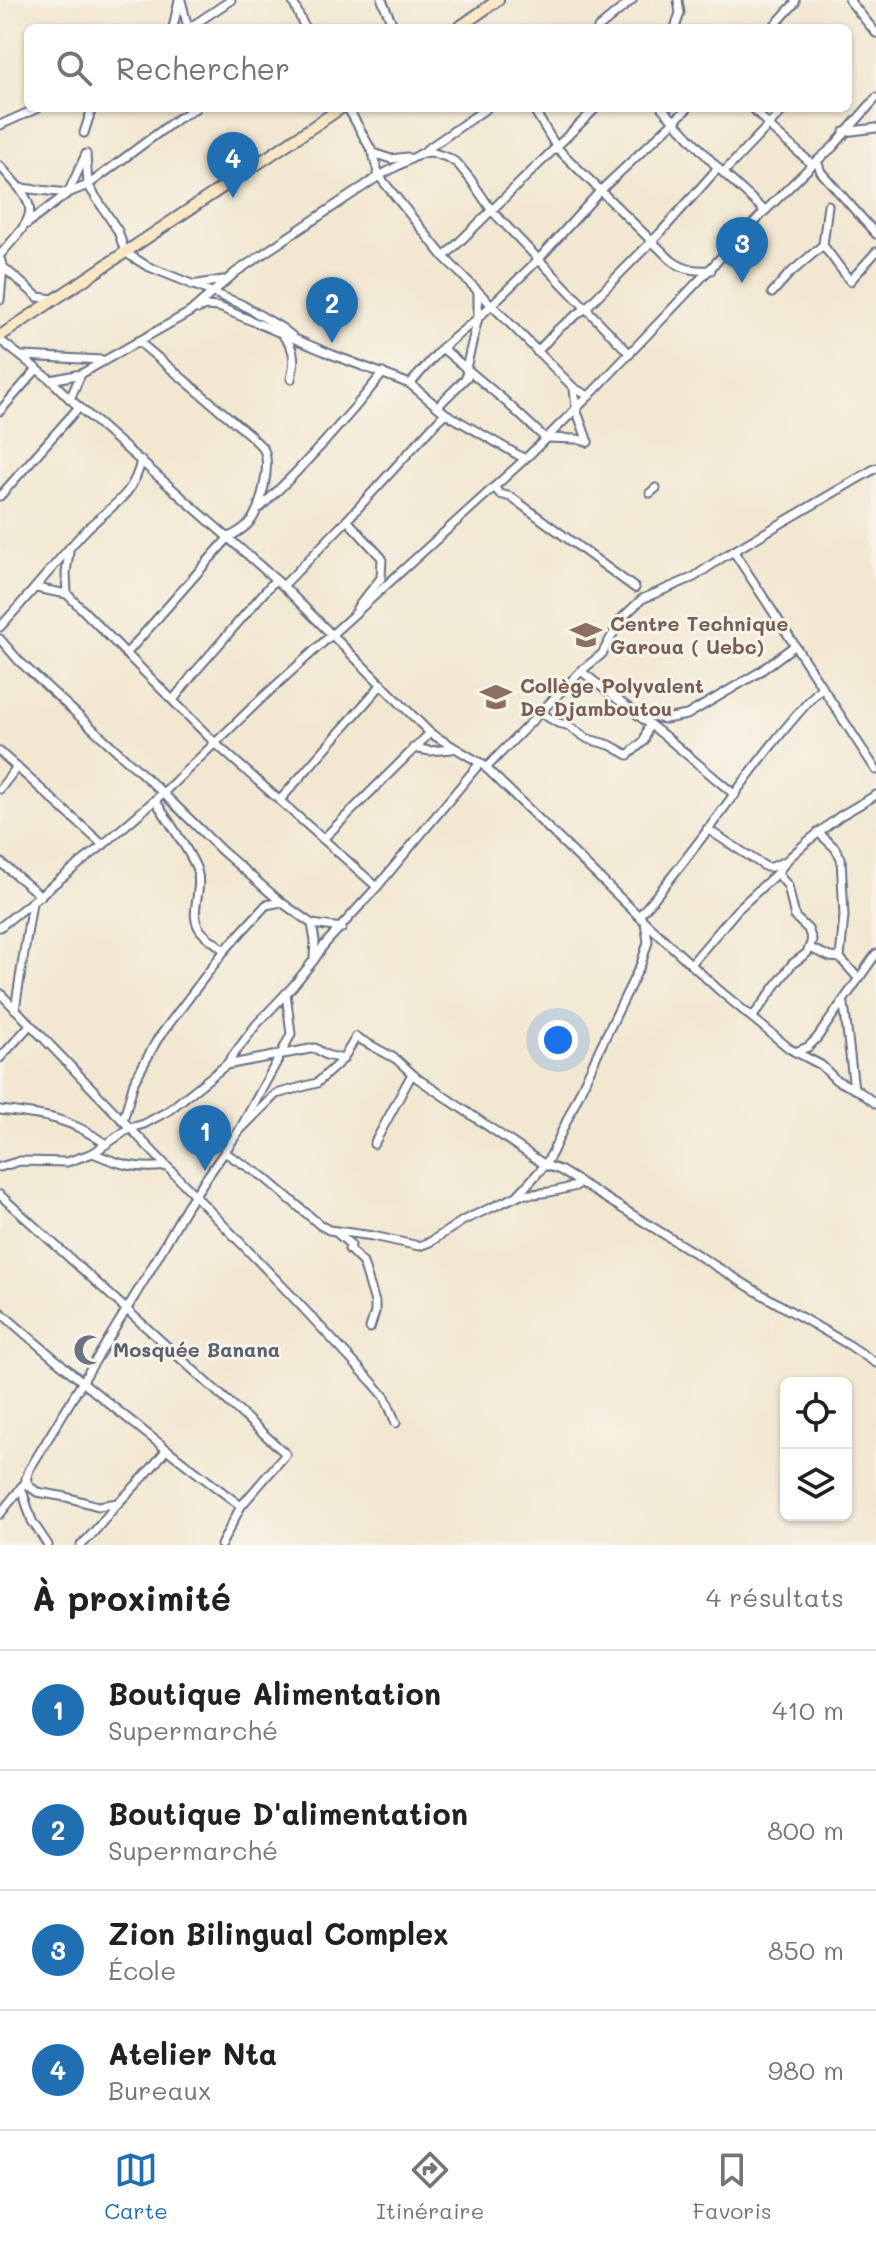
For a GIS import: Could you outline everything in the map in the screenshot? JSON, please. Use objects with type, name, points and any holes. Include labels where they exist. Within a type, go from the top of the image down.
[{"type":"main road","points":[[464,24],[498,0]]},
{"type":"main road","points":[[0,338],[335,112]]},
{"type":"street","points":[[174,24],[180,0]]},
{"type":"street","points":[[180,0],[188,24]]},
{"type":"street","points":[[195,24],[231,0]]},
{"type":"street","points":[[292,0],[303,24]]},
{"type":"street","points":[[382,0],[392,24]]},
{"type":"street","points":[[603,24],[632,0]]},
{"type":"street","points":[[676,24],[680,13],[678,0]]},
{"type":"street","points":[[776,24],[795,0]]},
{"type":"street","points":[[849,0],[876,33]]},
{"type":"street","points":[[0,927],[163,793],[331,634],[525,459],[630,354],[765,211],[833,147],[876,98]]},
{"type":"street","points":[[0,125],[29,112]]},
{"type":"street","points":[[84,133],[91,112]]},
{"type":"street","points":[[0,300],[1,260],[27,224],[68,193],[88,185],[190,112]]},
{"type":"street","points":[[342,112],[373,153],[379,176],[444,257],[574,388],[589,396]]},
{"type":"street","points":[[190,312],[225,280],[379,176],[422,153],[481,112]]},
{"type":"street","points":[[535,112],[557,148],[651,241],[679,266],[689,270],[711,270]]},
{"type":"street","points":[[444,257],[592,112]]},
{"type":"street","points":[[666,112],[765,211]]},
{"type":"street","points":[[410,384],[442,348],[538,260],[601,190],[684,112]]},
{"type":"street","points":[[757,112],[815,162],[876,234]]},
{"type":"street","points":[[537,352],[558,329],[586,308],[781,112]]},
{"type":"street","points":[[844,132],[876,128]]},
{"type":"street","points":[[373,153],[391,159],[422,153],[440,154],[458,164],[492,211],[630,354]]},
{"type":"street","points":[[68,193],[86,154],[88,185],[118,231],[125,252],[147,266],[241,304],[296,340]]},
{"type":"street","points":[[0,166],[29,202],[27,224]]},
{"type":"street","points":[[20,188],[68,193]]},
{"type":"street","points":[[772,293],[823,245],[828,205]]},
{"type":"street","points":[[823,245],[850,281],[876,252]]},
{"type":"street","points":[[1,260],[38,297],[56,299]]},
{"type":"street","points":[[192,285],[225,280]]},
{"type":"street","points":[[283,586],[347,520],[467,377],[466,368],[478,318],[478,292]]},
{"type":"street","points":[[579,300],[596,296]]},
{"type":"street","points":[[51,380],[81,374],[190,312],[205,306],[219,307],[410,384],[442,410],[525,459]]},
{"type":"street","points":[[280,334],[290,343],[294,353],[291,379]]},
{"type":"street","points":[[0,338],[283,586],[437,742],[484,766]]},
{"type":"street","points":[[138,341],[264,450],[266,466],[258,509]]},
{"type":"street","points":[[442,348],[545,438],[564,437],[588,442],[576,409],[574,388]]},
{"type":"street","points":[[21,355],[105,360]]},
{"type":"street","points":[[0,411],[37,369]]},
{"type":"street","points":[[126,654],[229,537],[241,531],[258,509],[290,480],[383,373]]},
{"type":"street","points":[[70,399],[81,374]]},
{"type":"street","points":[[0,496],[79,407]]},
{"type":"street","points":[[0,627],[86,529],[117,504],[136,482],[141,460]]},
{"type":"street","points":[[0,1167],[20,1161],[67,1162],[93,1153],[130,1128],[168,1111],[226,1065],[324,945],[484,766],[602,654],[621,619],[632,607],[656,592],[694,577],[876,468]]},
{"type":"street","points":[[494,487],[566,539],[575,542],[635,588]]},
{"type":"street","points":[[347,520],[382,558],[381,578],[352,617]]},
{"type":"street","points":[[67,594],[70,549]]},
{"type":"street","points":[[734,552],[876,770]]},
{"type":"street","points":[[173,700],[275,580]]},
{"type":"street","points":[[36,588],[67,594],[215,743],[377,887]]},
{"type":"street","points":[[0,639],[19,661],[222,851],[281,902],[312,924],[342,928]]},
{"type":"street","points":[[636,713],[665,719],[687,715],[758,673],[794,646]]},
{"type":"street","points":[[581,671],[735,795]]},
{"type":"street","points":[[280,800],[382,684]]},
{"type":"street","points":[[642,919],[758,762],[822,687]]},
{"type":"street","points":[[541,713],[588,739],[610,745],[628,755],[644,741],[649,724]]},
{"type":"street","points":[[323,839],[429,734]]},
{"type":"street","points":[[429,734],[484,766],[642,919],[772,1035],[876,1104]]},
{"type":"street","points":[[413,748],[430,751],[452,749]]},
{"type":"street","points":[[0,752],[103,845]]},
{"type":"street","points":[[0,789],[17,767]]},
{"type":"street","points":[[691,964],[737,910],[788,859],[818,832],[876,795]]},
{"type":"street","points":[[155,800],[197,869],[200,892],[195,921],[203,933],[225,950]]},
{"type":"street","points":[[707,829],[766,867],[788,859]]},
{"type":"street","points":[[818,832],[841,858],[844,916],[840,958]]},
{"type":"street","points":[[0,862],[41,896]]},
{"type":"street","points":[[747,1014],[754,1015],[792,964],[810,948],[812,940],[808,929],[795,917],[788,886],[777,873]]},
{"type":"street","points":[[265,888],[266,905]]},
{"type":"street","points":[[123,1121],[129,1096],[157,1040],[225,950],[266,905],[281,902]]},
{"type":"street","points":[[15,1009],[32,903]]},
{"type":"street","points":[[224,1152],[264,1177],[320,1225],[336,1231],[419,1246],[519,1194],[545,1165],[641,964],[648,942],[642,919]]},
{"type":"street","points":[[312,924],[314,960]]},
{"type":"street","points":[[810,948],[840,958],[859,979]]},
{"type":"street","points":[[795,1052],[813,1042],[876,954]]},
{"type":"street","points":[[0,993],[373,1383],[385,1397],[396,1423]]},
{"type":"street","points":[[2,1509],[25,1483],[194,1196],[239,1131],[291,1034],[286,993]]},
{"type":"street","points":[[844,1002],[854,1089]]},
{"type":"street","points":[[0,1058],[30,1025]]},
{"type":"street","points":[[239,1131],[276,1094],[317,1083],[343,1059],[356,1037],[396,1059],[412,1074],[545,1165],[560,1170],[876,1363]]},
{"type":"street","points":[[226,1065],[315,1048],[326,1055],[343,1059]]},
{"type":"street","points":[[374,1144],[412,1074]]},
{"type":"street","points":[[0,1110],[43,1114],[68,1121],[106,1144]]},
{"type":"street","points":[[93,1153],[114,1163],[136,1168],[165,1166]]},
{"type":"street","points":[[519,1194],[552,1193],[576,1186],[578,1181]]},
{"type":"street","points":[[0,1195],[286,1454],[241,1506],[221,1545]]},
{"type":"street","points":[[336,1231],[351,1245],[349,1249],[363,1263],[375,1302],[370,1328]]},
{"type":"street","points":[[0,1312],[82,1383],[241,1506]]},
{"type":"street","points":[[81,1545],[99,1529],[166,1450]]},
{"type":"street","points":[[26,1478],[29,1486],[37,1492],[98,1506],[118,1503]]},
{"type":"street","points":[[21,1487],[32,1521],[48,1545]]},
{"type":"place","name":"Atelier Nta","points":[[233,198]]},
{"type":"place","name":"Zion Bilingual Complex","points":[[742,283]]},
{"type":"place","name":"Boutique D'alimentation","points":[[332,343]]},
{"type":"place","name":"Centre Technique Garoua ( Uebc)","points":[[586,635]]},
{"type":"place","name":"Collège Polyvalent De Djamboutou","points":[[496,697]]},
{"type":"place","name":"Boutique Alimentation","points":[[205,1171]]},
{"type":"place","name":"Mosquée Banana","points":[[89,1350]]}]
